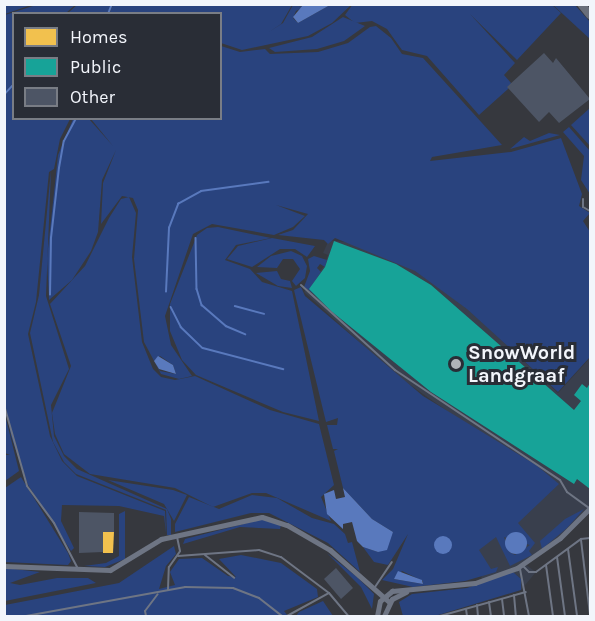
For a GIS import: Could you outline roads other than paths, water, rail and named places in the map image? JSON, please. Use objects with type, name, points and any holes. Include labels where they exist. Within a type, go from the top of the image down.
[{"type":"street","points":[[581,4],[591,15]]},
{"type":"street","points":[[377,616],[383,597],[398,589],[410,591],[475,583],[519,566],[560,538],[590,508]]},
{"type":"street","points":[[4,566],[110,570],[155,542],[219,529],[253,516],[271,518],[330,550],[389,602]]},
{"type":"street","points":[[384,616],[389,602],[410,591]]},
{"type":"lane","points":[[583,200],[583,207],[591,211]]},
{"type":"lane","points":[[301,285],[394,370],[551,473],[590,508]]},
{"type":"lane","points":[[4,405],[27,486],[54,523],[78,569]]},
{"type":"lane","points":[[168,591],[168,567],[178,556],[177,537]]},
{"type":"lane","points":[[519,566],[531,573],[546,565],[581,539],[591,537]]},
{"type":"lane","points":[[581,539],[590,615]]},
{"type":"lane","points":[[568,549],[577,616]]},
{"type":"lane","points":[[178,556],[259,550],[281,557],[329,593],[348,616]]},
{"type":"lane","points":[[205,555],[234,578]]},
{"type":"lane","points":[[557,557],[565,616]]},
{"type":"lane","points":[[374,588],[392,562]]},
{"type":"lane","points":[[546,565],[553,616]]},
{"type":"lane","points":[[519,566],[523,573],[529,616]]},
{"type":"lane","points":[[26,616],[158,592],[233,588],[259,598],[282,616]]},
{"type":"lane","points":[[146,616],[145,611],[158,592]]},
{"type":"lane","points":[[442,616],[526,592]]},
{"type":"lane","points":[[287,616],[329,593]]},
{"type":"lane","points":[[514,595],[516,616]]},
{"type":"lane","points":[[502,599],[504,616]]},
{"type":"lane","points":[[489,602],[491,616]]},
{"type":"lane","points":[[477,605],[478,616]]},
{"type":"lane","points":[[466,609],[467,616]]},
{"type":"waterway","points":[[109,12],[112,4]]},
{"type":"waterway","points":[[4,95],[12,86]]},
{"type":"waterway","points":[[50,295],[51,238],[59,168],[64,141],[75,120]]},
{"type":"waterway","points":[[166,292],[169,228],[178,204],[201,191],[268,182]]},
{"type":"waterway","points":[[196,238],[197,289],[202,305],[226,326],[245,334]]},
{"type":"waterway","points":[[235,306],[264,314]]},
{"type":"waterway","points":[[171,307],[181,327],[203,348],[283,369]]},
{"type":"place","name":"SnowWorld Landgraaf","points":[[456,364]]}]
